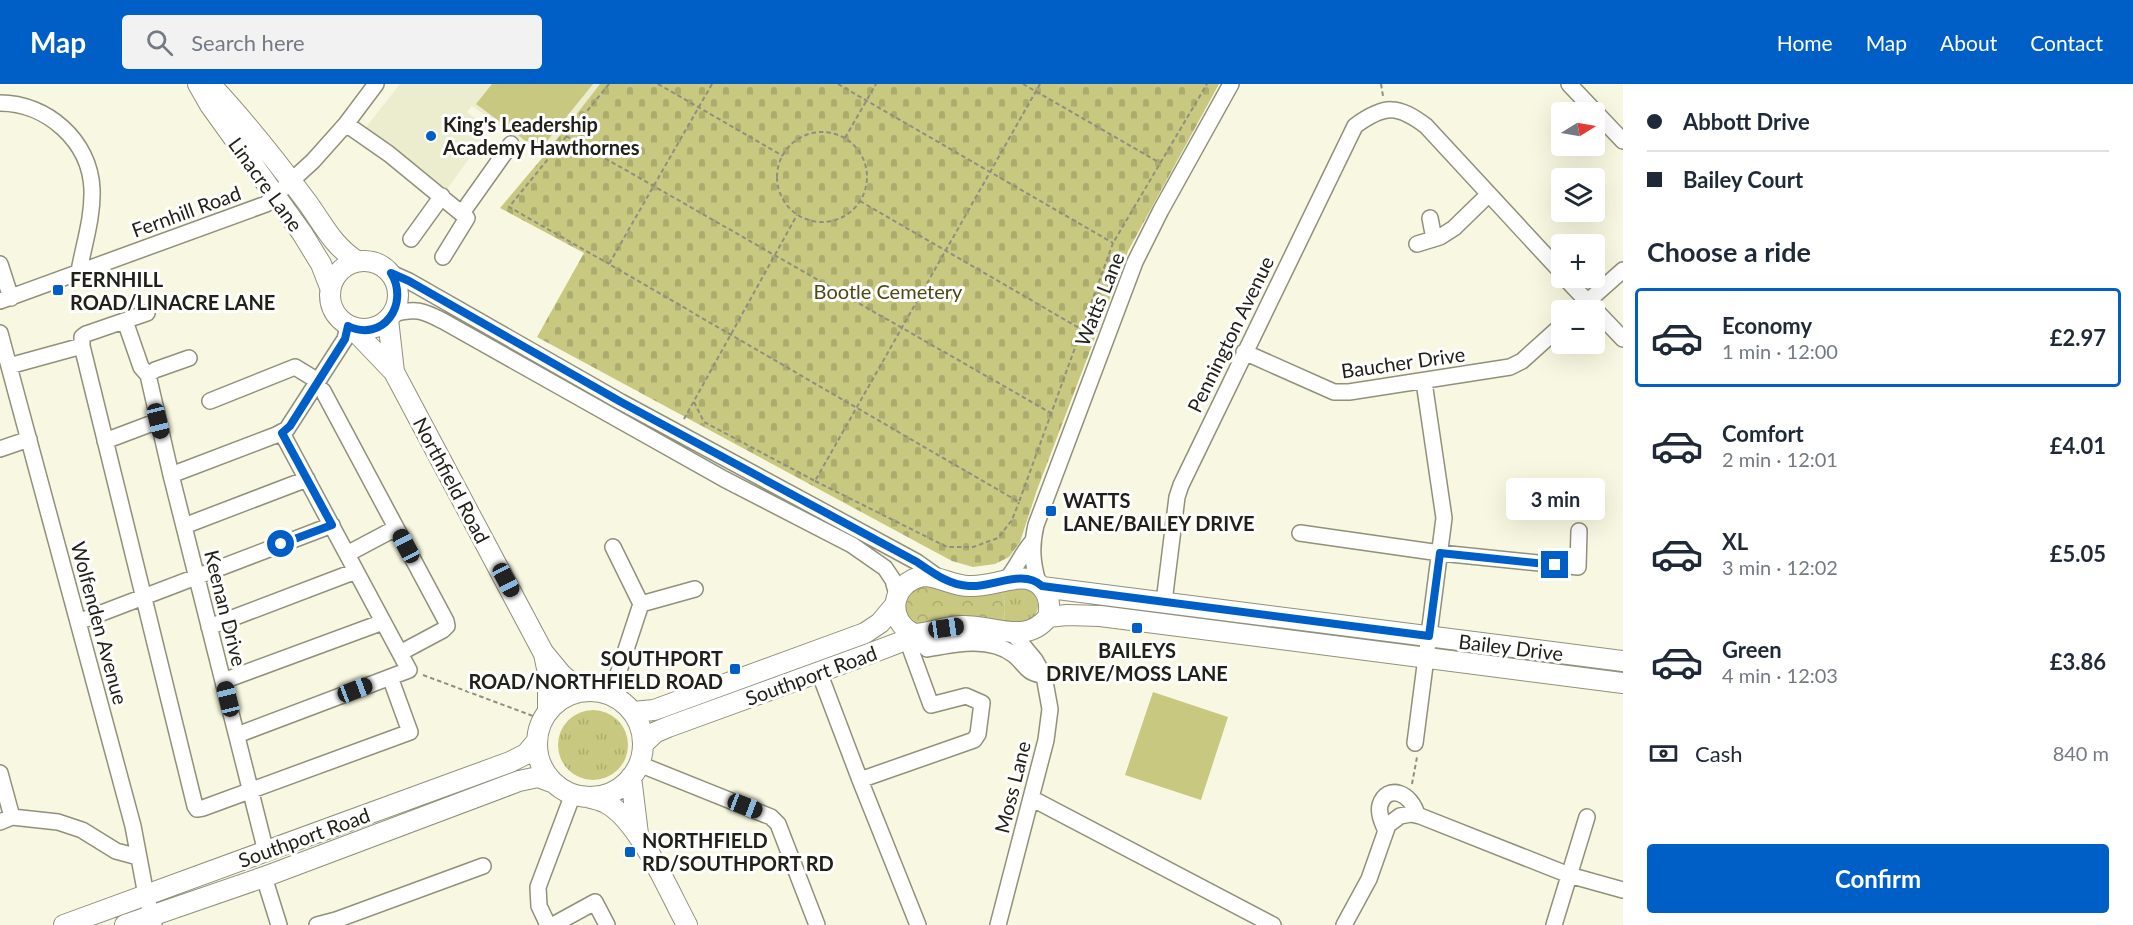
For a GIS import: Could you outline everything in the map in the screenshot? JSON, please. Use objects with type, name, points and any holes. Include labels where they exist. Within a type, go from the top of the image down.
[{"type":"main road","name":"Linacre Lane","points":[[198,84],[210,105],[276,196],[321,264],[330,287]]},
{"type":"main road","name":"Linacre Lane","points":[[210,84],[308,203],[326,232],[344,253],[357,261]]},
{"type":"main road","points":[[357,261],[375,262],[391,273],[398,290],[397,303],[390,317],[371,329],[349,326],[337,317],[331,308],[330,287],[333,278],[341,268],[357,261]]},
{"type":"main road","name":"Northfield Road","points":[[390,317],[394,372]]},
{"type":"main road","name":"Northfield Road","points":[[349,326],[394,372],[543,651],[562,675],[581,692]]},
{"type":"main road","name":"Southport Road","points":[[633,712],[654,710],[865,633],[880,623],[904,584],[923,576],[940,578]]},
{"type":"main road","name":"Bailey Drive","points":[[940,578],[967,586],[1025,578],[1040,584],[1164,602],[1623,683]]},
{"type":"main road","points":[[1040,584],[1049,599],[1044,622]]},
{"type":"main road","points":[[896,600],[897,614],[904,627],[917,634]]},
{"type":"main road","name":"Bailey Drive","points":[[1012,633],[1029,632],[1044,622],[1067,615],[1100,616],[1427,647],[1623,661]]},
{"type":"main road","name":"Southport Road","points":[[643,744],[656,732],[668,727],[917,634],[972,626],[1012,633]]},
{"type":"main road","name":"Northfield Road","points":[[543,651],[549,673],[545,716]]},
{"type":"main road","points":[[639,834],[635,771],[643,744],[640,727],[633,712],[627,705],[601,692],[581,692],[568,695],[557,702],[545,716],[537,741],[541,764],[554,783],[606,803],[639,834],[687,925]]},
{"type":"main road","name":"Southport Road","points":[[64,925],[510,762],[526,754],[537,741]]},
{"type":"main road","points":[[581,795],[612,792],[635,771]]},
{"type":"main road","name":"Southport Road","points":[[125,925],[152,920],[519,781],[538,777],[554,783]]},
{"type":"street","name":"Watts Lane","points":[[1040,584],[1033,562],[1032,542],[1041,508],[1135,262],[1231,84]]},
{"type":"street","points":[[1569,84],[1623,141]]},
{"type":"street","name":"Fernhill Road","points":[[6,299],[266,204],[313,161],[346,124],[373,85]]},
{"type":"street","points":[[0,103],[29,107],[51,118],[71,137],[84,157],[90,178],[92,202],[79,272]]},
{"type":"street","name":"Pennington Avenue","points":[[1164,602],[1177,497],[1181,485],[1355,126],[1385,110],[1403,111],[1426,126],[1489,194]]},
{"type":"street","points":[[346,124],[389,153],[467,218],[443,256]]},
{"type":"street","points":[[462,213],[511,144]]},
{"type":"street","points":[[1417,244],[1434,239],[1454,228],[1489,194],[1551,261]]},
{"type":"street","points":[[411,239],[442,196]]},
{"type":"street","points":[[1430,218],[1434,239]]},
{"type":"street","points":[[0,264],[6,299]]},
{"type":"street","points":[[1590,300],[1623,270]]},
{"type":"street","points":[[391,273],[917,562],[940,578]]},
{"type":"street","points":[[390,317],[409,309],[421,310],[714,474],[852,545],[881,563],[885,568],[892,580],[896,600]]},
{"type":"street","points":[[147,313],[84,335],[81,341],[197,809],[410,732],[390,677]]},
{"type":"street","name":"Keenan Drive","points":[[124,321],[141,367],[148,375],[266,852]]},
{"type":"street","points":[[1605,324],[1623,339]]},
{"type":"street","points":[[171,474],[282,433],[290,426],[345,339],[349,326]]},
{"type":"street","name":"Wolfenden Avenue","points":[[0,333],[133,826],[152,920]]},
{"type":"street","name":"Baucher Drive","points":[[1244,352],[1334,392],[1424,382],[1510,367],[1522,361],[1551,336]]},
{"type":"street","points":[[9,366],[82,346]]},
{"type":"street","points":[[148,375],[155,370],[189,358]]},
{"type":"street","points":[[210,401],[295,367],[317,383],[447,627],[400,653]]},
{"type":"street","points":[[1415,742],[1444,518],[1424,382]]},
{"type":"street","points":[[105,441],[158,421]]},
{"type":"street","points":[[237,735],[409,670],[282,433]]},
{"type":"street","points":[[0,449],[29,439]]},
{"type":"street","points":[[184,526],[307,479]]},
{"type":"street","points":[[78,622],[332,525]]},
{"type":"street","points":[[347,554],[396,528]]},
{"type":"street","points":[[1300,533],[1440,553],[1578,567],[1579,531]]},
{"type":"street","name":"Watts Lane","points":[[1004,582],[1032,542]]},
{"type":"street","points":[[611,695],[641,604],[613,547]]},
{"type":"street","points":[[209,627],[356,571]]},
{"type":"street","points":[[641,604],[695,589]]},
{"type":"street","points":[[223,681],[383,622]]},
{"type":"street","points":[[1035,660],[1035,641],[1044,622]]},
{"type":"street","name":"Moss Lane","points":[[998,925],[1049,724],[1049,697],[1044,676],[1035,660],[1012,633]]},
{"type":"street","points":[[860,780],[974,740],[978,734],[982,703],[966,696],[931,705],[909,645],[917,634],[922,645],[927,649],[956,643],[978,643],[995,647],[1013,654],[1028,672],[1044,676]]},
{"type":"street","points":[[819,672],[918,925]]},
{"type":"street","points":[[635,771],[766,814],[775,820],[817,925]]},
{"type":"street","points":[[0,773],[6,819],[58,822],[82,831],[116,851],[138,857]]},
{"type":"street","points":[[1385,829],[1380,817],[1379,806],[1390,794],[1398,793],[1407,796],[1415,807],[1417,815]]},
{"type":"street","points":[[548,925],[539,906],[538,887],[581,795]]},
{"type":"street","points":[[1031,798],[1273,925]]},
{"type":"street","points":[[1344,925],[1370,879],[1385,829],[1395,818],[1406,815],[1417,815],[1569,875],[1623,890]]},
{"type":"street","points":[[1554,925],[1587,817]]},
{"type":"street","points":[[317,925],[337,923],[483,866]]},
{"type":"street","points":[[264,877],[279,925]]},
{"type":"street","points":[[553,925],[595,902],[608,925]]},
{"type":"path","points":[[609,84],[509,207],[1019,502]]},
{"type":"path","points":[[658,84],[783,156]]},
{"type":"path","points":[[609,264],[712,84]]},
{"type":"path","points":[[838,84],[1113,243]]},
{"type":"path","points":[[845,138],[876,84]]},
{"type":"path","points":[[1023,84],[1160,163]]},
{"type":"path","points":[[815,481],[1040,84]]},
{"type":"path","points":[[694,402],[704,422],[947,547],[973,548],[998,538],[1012,520],[1113,243],[1207,84]]},
{"type":"path","points":[[815,132],[831,133],[845,138],[856,147],[864,159],[867,173],[866,188],[860,201],[851,212],[839,219],[825,222],[797,215],[786,204],[779,190],[777,175],[783,156],[789,147],[801,137],[815,132]]},
{"type":"path","points":[[566,136],[1051,413]]},
{"type":"path","points":[[860,201],[1082,330]]},
{"type":"path","points":[[677,432],[797,215]]},
{"type":"path","points":[[409,670],[545,716]]},
{"type":"path","points":[[1407,796],[1412,785],[1417,760],[1415,742]]},
{"type":"shaded area","name":"King's Leadership Academy Hawthornes","points":[[400,84],[600,84],[543,157],[472,106],[467,112],[490,130],[447,189],[366,127]]},
{"type":"green space","points":[[492,84],[593,84],[539,151],[476,104]]},
{"type":"green space","name":"Bootle Cemetery","points":[[600,84],[1219,84],[1128,251],[1037,490],[1020,542],[1009,557],[995,564],[973,567],[952,561],[537,337],[584,253],[500,208]]},
{"type":"green space","points":[[919,584],[979,595],[1002,592],[1005,608],[1002,623],[916,623],[906,614],[904,599]]},
{"type":"green space","points":[[1020,588],[1036,596],[1037,612],[1029,622],[1002,623],[1005,608],[1002,592]]},
{"type":"green space","points":[[1153,692],[1228,717],[1201,800],[1125,775]]},
{"type":"green space","points":[[586,710],[600,710],[613,716],[622,725],[628,738],[626,758],[618,770],[600,780],[586,780],[573,774],[564,765],[558,752],[558,738],[564,725],[573,716]]},
{"type":"place","name":"King's Leadership Academy Hawthornes","points":[[431,136]]},
{"type":"place","name":"FERNHILL ROAD/LINACRE LANE","points":[[58,290]]},
{"type":"place","name":"WATTS LANE/BAILEY DRIVE","points":[[1051,511]]},
{"type":"place","name":"BAILEYS DRIVE/MOSS LANE","points":[[1137,628]]},
{"type":"place","name":"SOUTHPORT ROAD/NORTHFIELD ROAD","points":[[735,669]]},
{"type":"place","name":"NORTHFIELD RD/SOUTHPORT RD","points":[[630,852]]},
{"type":"route","points":[[281,544],[332,525],[282,433],[290,426],[345,339],[348,326],[364,330],[371,329],[385,322],[392,314],[397,303],[398,290],[391,273],[409,281],[621,402],[917,562],[940,578],[954,583],[980,586],[1025,578],[1038,582],[1042,586],[1429,636],[1440,553],[1555,565]]}]
